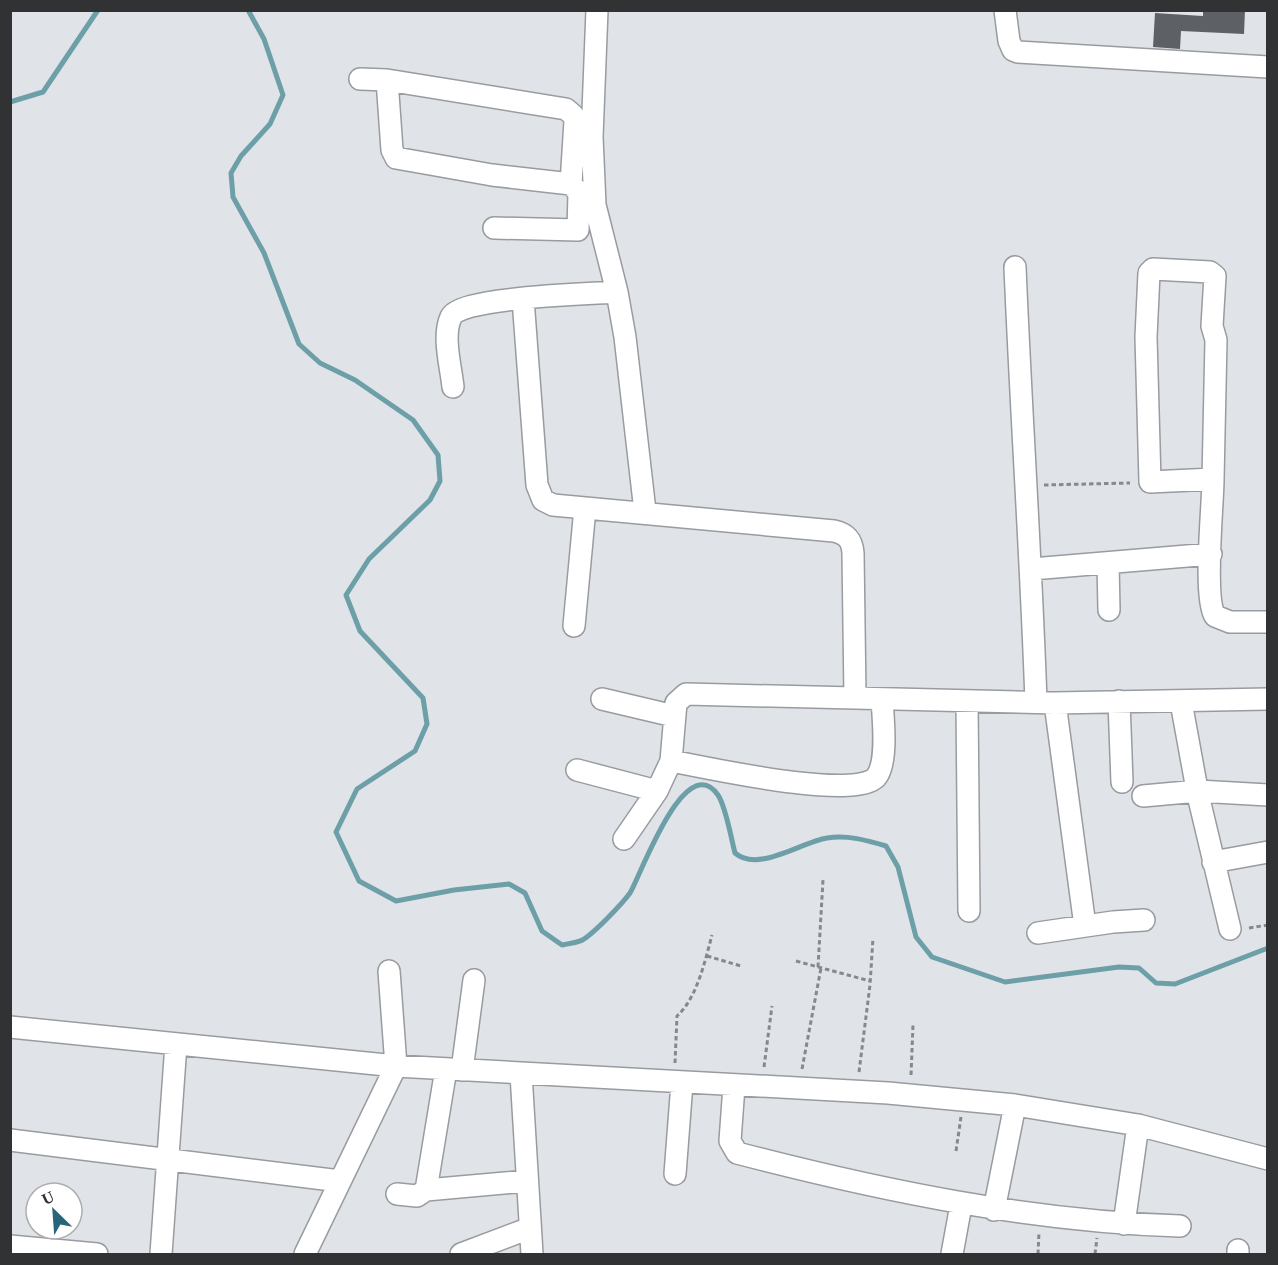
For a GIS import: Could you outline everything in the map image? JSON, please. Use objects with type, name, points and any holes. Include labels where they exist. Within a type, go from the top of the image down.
[{"type":"street","points":[[597,10],[582,161],[617,292],[633,399],[645,511]]},
{"type":"street","points":[[1005,10],[1009,41],[1013,50],[1018,52],[1268,67]]},
{"type":"street","points":[[360,79],[387,80],[566,109],[573,115],[583,137]]},
{"type":"street","points":[[387,80],[392,150],[396,158],[492,175],[571,184],[579,193],[578,230],[494,228]]},
{"type":"street","points":[[571,184],[582,161]]},
{"type":"street","points":[[1015,267],[1026,484],[1045,702],[1085,926]]},
{"type":"street","points":[[1213,479],[1150,482],[1146,310],[1149,273],[1158,268],[1210,272],[1215,276],[1213,479],[1211,554],[1211,602],[1215,616],[1230,622],[1268,622]]},
{"type":"street","points":[[453,387],[448,329],[452,314],[464,306],[617,292]]},
{"type":"street","points":[[524,299],[538,490],[547,504],[645,511],[834,531],[845,535],[853,548],[855,697]]},
{"type":"street","points":[[574,626],[585,508]]},
{"type":"street","points":[[1032,569],[1211,554]]},
{"type":"street","points":[[1108,562],[1109,610]]},
{"type":"street","points":[[624,839],[657,791],[671,761],[674,716],[678,699],[686,694],[855,697],[967,702],[1181,702],[1268,699]]},
{"type":"street","points":[[602,699],[674,716]]},
{"type":"street","points":[[671,761],[743,775],[835,787],[868,784],[877,777],[882,765],[882,699]]},
{"type":"street","points":[[1119,701],[1122,782]]},
{"type":"street","points":[[967,702],[969,911]]},
{"type":"street","points":[[1181,702],[1213,862],[1230,929]]},
{"type":"street","points":[[577,770],[657,791]]},
{"type":"street","points":[[1143,796],[1198,791],[1268,795]]},
{"type":"street","points":[[1213,862],[1268,852]]},
{"type":"street","points":[[1038,933],[1144,920]]},
{"type":"street","points":[[305,1254],[396,1066],[389,971]]},
{"type":"street","points":[[426,1190],[474,980]]},
{"type":"street","points":[[10,1027],[396,1066],[857,1091],[1015,1105],[1138,1125],[1268,1159]]},
{"type":"street","points":[[161,1254],[176,1044]]},
{"type":"street","points":[[521,1074],[532,1254]]},
{"type":"street","points":[[675,1174],[678,1082]]},
{"type":"street","points":[[734,1086],[730,1141],[737,1153],[961,1205],[1124,1224],[1180,1226]]},
{"type":"street","points":[[994,1210],[1015,1105]]},
{"type":"street","points":[[1124,1224],[1138,1125]]},
{"type":"street","points":[[10,1140],[339,1181]]},
{"type":"street","points":[[397,1194],[417,1196],[426,1190],[527,1181]]},
{"type":"street","points":[[952,1254],[961,1205]]},
{"type":"street","points":[[461,1254],[530,1228]]},
{"type":"street","points":[[10,1246],[34,1251],[85,1254]]},
{"type":"path","points":[[1026,484],[1104,485],[1150,482]]},
{"type":"path","points":[[798,1089],[819,967],[823,880]]},
{"type":"path","points":[[678,1082],[677,1016],[688,1000],[712,935]]},
{"type":"path","points":[[857,1091],[873,938]]},
{"type":"path","points":[[706,956],[741,966]]},
{"type":"path","points":[[796,961],[870,981]]},
{"type":"path","points":[[762,1087],[772,1006]]},
{"type":"path","points":[[909,1095],[913,1025]]},
{"type":"path","points":[[956,1151],[963,1100]]},
{"type":"building","points":[[1203,10],[1245,10],[1244,34],[1181,31],[1180,49],[1153,47],[1155,13],[1203,16]]},
{"type":"waterway","points":[[10,102],[43,92],[98,10]]},
{"type":"waterway","points":[[248,10],[264,39],[283,95],[270,124],[241,156],[231,173],[233,197],[264,253],[299,344],[320,363],[355,380],[413,420],[438,455],[440,481],[430,500],[369,559],[346,595],[360,631],[423,698],[427,724],[415,751],[357,789],[336,832],[359,881],[396,901],[454,890],[509,884],[525,893],[542,931],[562,945],[577,942],[595,930],[630,893],[665,820],[678,801],[692,788],[705,785],[721,800],[735,853],[744,858],[755,860],[767,858],[835,837],[857,839],[886,846],[898,867],[916,937],[932,957],[1005,982],[1119,967],[1139,968],[1156,983],[1175,984],[1268,948]]}]
